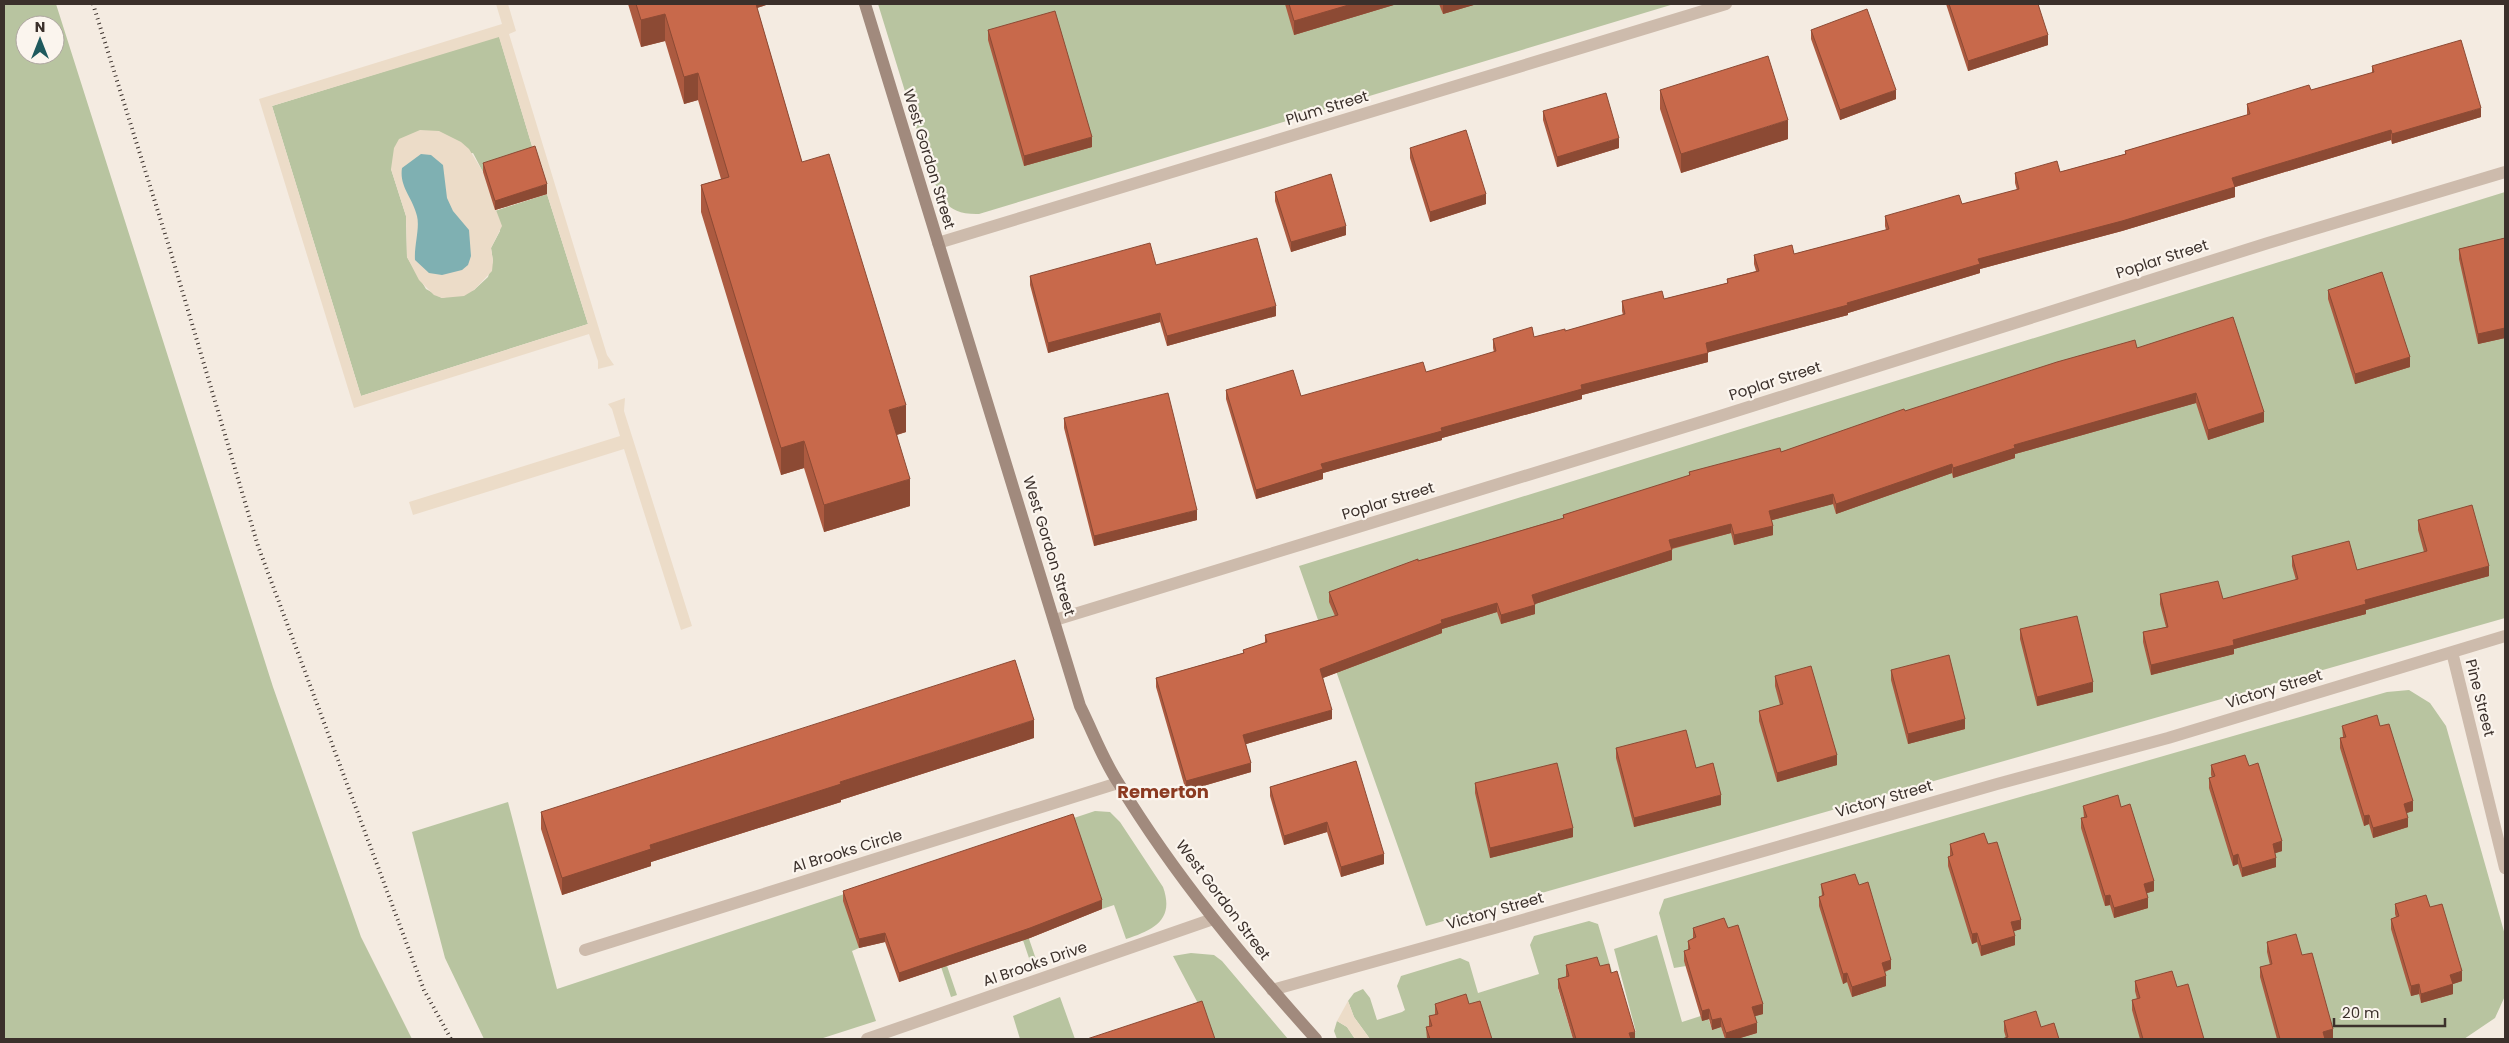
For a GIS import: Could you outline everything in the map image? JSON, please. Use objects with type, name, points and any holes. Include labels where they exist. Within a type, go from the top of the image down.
[{"type":"street","name":"West Gordon Street","points":[[865,4],[1080,706],[1118,783],[1213,919],[1316,1039]]},
{"type":"street","name":"Plum Street","points":[[938,243],[1726,4]]},
{"type":"street","name":"Poplar Street","points":[[1055,620],[1718,417],[2268,243],[2505,172]]},
{"type":"street","name":"Victory Street","points":[[1272,990],[1997,784],[2168,738],[2505,636]]},
{"type":"street","name":"Pine Street","points":[[2452,652],[2505,868]]},
{"type":"street","name":"Al Brooks Circle","points":[[585,950],[1118,783]]},
{"type":"street","name":"Al Brooks Drive","points":[[867,1039],[1213,919]]},
{"type":"green space","points":[[4,4],[56,4],[59,15],[15,15],[15,65],[65,65],[65,32],[273,687],[361,937],[412,1039],[4,1039]]},
{"type":"green space","points":[[878,4],[1674,4],[979,214],[967,214],[951,208],[937,188],[929,169]]},
{"type":"green space","points":[[499,36],[535,156],[483,172],[473,153],[391,169],[406,216],[407,257],[426,289],[442,298],[474,290],[488,277],[493,261],[491,248],[500,231],[495,211],[547,194],[588,324],[361,396],[272,106]]},
{"type":"green space","points":[[2505,192],[2505,618],[1426,926],[1299,566]]},
{"type":"green space","points":[[2409,690],[2430,703],[2446,726],[2505,935],[2505,996],[2495,1018],[2464,1039],[1737,1039],[1757,1033],[1693,937],[1696,947],[1686,966],[1674,968],[1659,913],[1664,899],[2387,692]]},
{"type":"green space","points":[[508,802],[557,989],[1095,811],[1110,812],[1120,822],[1163,887],[1166,908],[1164,916],[1153,927],[1126,939],[1114,905],[1102,909],[1073,824],[1015,898],[1039,968],[1033,970],[993,851],[933,925],[957,995],[951,997],[912,879],[859,948],[852,951],[876,1021],[820,1039],[484,1039],[445,958],[412,832]]},
{"type":"green space","points":[[1589,921],[1598,924],[1615,982],[1569,985],[1558,989],[1573,1039],[1370,1039],[1354,1017],[1348,1001],[1354,993],[1363,989],[1370,998],[1377,1020],[1402,1012],[1405,1010],[1397,986],[1401,976],[1460,958],[1469,962],[1478,993],[1539,974],[1530,945],[1534,936]]},
{"type":"green space","points":[[1657,935],[1682,1022],[1707,1014],[1712,1030],[1721,1027],[1725,1039],[1635,1039],[1633,1033],[1636,1032],[1614,949]]},
{"type":"green space","points":[[1191,953],[1214,955],[1222,961],[1288,1039],[1211,1039],[1202,1011],[1173,956]]},
{"type":"green space","points":[[1060,997],[1075,1039],[1020,1039],[1013,1016]]},
{"type":"green space","points":[[1337,1021],[1347,1027],[1355,1039],[1337,1039],[1334,1031]]},
{"type":"shaded area","points":[[496,4],[508,4],[516,31],[509,34],[607,355],[614,365],[598,369],[598,361],[589,334],[354,408],[259,99],[502,24]],"holes":[[[499,37],[535,156],[483,172],[469,149],[461,142],[439,131],[420,130],[399,139],[394,148],[391,169],[406,216],[407,257],[419,280],[434,295],[442,298],[464,296],[474,290],[492,271],[491,248],[502,226],[496,210],[547,194],[588,324],[361,396],[272,106]]]},
{"type":"shaded area","points":[[625,398],[624,411],[692,626],[681,630],[624,449],[413,515],[409,502],[620,436],[612,409],[608,404]]},
{"type":"shaded area","points":[[1348,1001],[1354,1017],[1370,1039],[1355,1039],[1347,1027],[1337,1021]]},
{"type":"water","points":[[421,154],[431,155],[443,165],[447,198],[453,211],[469,230],[471,256],[468,265],[462,270],[442,275],[429,273],[415,260],[418,221],[404,187],[402,168]]},
{"type":"building","points":[[636,4],[756,4],[802,162],[829,154],[906,405],[889,410],[910,479],[824,505],[804,441],[781,448],[701,185],[729,177],[698,73],[684,77],[665,14],[641,20]]},
{"type":"building","points":[[1289,4],[1352,4],[1294,21]]},
{"type":"building","points":[[1949,4],[2038,4],[2048,35],[1968,61]]},
{"type":"building","points":[[1867,9],[1896,90],[1840,110],[1811,30]]},
{"type":"building","points":[[1055,11],[1092,137],[1024,156],[988,30]]},
{"type":"building","points":[[2461,40],[2481,108],[2392,134],[2391,130],[2232,178],[2235,187],[2122,221],[1978,259],[1980,264],[1847,303],[1848,305],[1706,343],[1708,353],[1581,385],[1582,389],[1441,428],[1442,431],[1321,464],[1323,469],[1256,490],[1226,390],[1293,370],[1301,396],[1423,362],[1426,372],[1496,351],[1493,339],[1532,327],[1534,337],[1565,329],[1565,331],[1625,314],[1622,301],[1662,291],[1664,299],[1728,283],[1727,279],[1759,271],[1754,255],[1792,245],[1794,254],[1889,229],[1885,216],[1959,195],[1962,204],[2019,189],[2015,173],[2057,161],[2060,172],[2126,154],[2125,151],[2250,114],[2247,104],[2309,85],[2311,90],[2374,72],[2372,66]]},
{"type":"building","points":[[1768,56],[1788,120],[1681,154],[1660,90]]},
{"type":"building","points":[[1606,93],[1619,138],[1557,157],[1543,111]]},
{"type":"building","points":[[1466,130],[1486,194],[1430,212],[1410,148]]},
{"type":"building","points":[[535,146],[547,184],[495,201],[483,163]]},
{"type":"building","points":[[1331,174],[1346,226],[1291,242],[1275,192]]},
{"type":"building","points":[[1257,238],[1276,306],[1167,336],[1160,313],[1048,343],[1030,276],[1150,243],[1156,265]]},
{"type":"building","points":[[2505,238],[2505,328],[2478,334],[2459,249]]},
{"type":"building","points":[[2382,272],[2410,357],[2355,374],[2328,290]]},
{"type":"building","points":[[2233,317],[2264,412],[2208,430],[2196,393],[2014,445],[2015,448],[1953,468],[1952,464],[1836,504],[1833,494],[1769,511],[1773,526],[1734,535],[1731,524],[1669,540],[1672,550],[1532,595],[1535,605],[1501,615],[1497,603],[1441,620],[1442,623],[1320,669],[1332,710],[1243,735],[1251,763],[1186,781],[1156,678],[1244,653],[1243,650],[1267,642],[1265,635],[1338,615],[1329,592],[1418,559],[1418,561],[1564,518],[1563,515],[1690,475],[1689,472],[1780,448],[1781,452],[1904,409],[1905,411],[2057,362],[2135,340],[2137,348]]},
{"type":"building","points":[[1168,393],[1197,510],[1094,536],[1064,418]]},
{"type":"building","points":[[2472,505],[2489,566],[2365,600],[2366,604],[2233,640],[2234,645],[2151,665],[2143,632],[2168,627],[2160,594],[2218,581],[2223,599],[2298,579],[2292,556],[2349,541],[2357,570],[2427,551],[2418,520]]},
{"type":"building","points":[[2077,616],[2093,682],[2037,697],[2020,629]]},
{"type":"building","points":[[1949,655],[1965,719],[1908,734],[1891,670]]},
{"type":"building","points":[[1015,660],[1034,720],[650,845],[651,849],[562,878],[541,812]]},
{"type":"building","points":[[1811,666],[1837,755],[1777,773],[1759,711],[1783,704],[1775,676]]},
{"type":"building","points":[[2377,715],[2380,726],[2389,724],[2413,801],[2404,804],[2408,818],[2373,828],[2369,815],[2364,816],[2340,738],[2346,737],[2342,726]]},
{"type":"building","points":[[1686,730],[1696,768],[1713,763],[1721,795],[1634,818],[1616,748]]},
{"type":"building","points":[[2245,755],[2249,766],[2258,763],[2282,841],[2273,844],[2276,858],[2242,868],[2238,854],[2233,856],[2209,778],[2215,776],[2211,765]]},
{"type":"building","points":[[1356,761],[1384,854],[1341,867],[1327,822],[1284,836],[1270,787]]},
{"type":"building","points":[[1557,763],[1573,828],[1490,848],[1475,783]]},
{"type":"building","points":[[2118,795],[2121,807],[2130,804],[2154,881],[2144,884],[2148,898],[2114,908],[2110,895],[2105,896],[2081,818],[2087,817],[2083,806]]},
{"type":"building","points":[[1073,814],[1102,900],[1030,928],[899,973],[885,933],[859,939],[843,891]]},
{"type":"building","points":[[1984,833],[1988,844],[1997,842],[2021,920],[2011,922],[2015,936],[1981,946],[1977,933],[1972,934],[1948,857],[1953,855],[1950,844]]},
{"type":"building","points":[[1855,874],[1859,885],[1868,882],[1891,960],[1882,963],[1886,976],[1852,987],[1847,973],[1843,974],[1819,897],[1824,895],[1821,884]]},
{"type":"building","points":[[2426,895],[2430,907],[2442,904],[2462,971],[2450,975],[2453,984],[2421,994],[2419,984],[2411,986],[2391,919],[2399,916],[2395,904]]},
{"type":"building","points":[[1724,918],[1728,928],[1738,925],[1763,1004],[1752,1007],[1757,1023],[1726,1033],[1721,1018],[1712,1020],[1709,1009],[1702,1011],[1684,951],[1690,949],[1688,941],[1696,937],[1693,928]]},
{"type":"building","points":[[2296,934],[2302,955],[2312,953],[2333,1029],[2323,1032],[2325,1039],[2280,1039],[2260,967],[2272,964],[2267,942]]},
{"type":"building","points":[[1597,957],[1600,966],[1609,964],[1611,973],[1617,971],[1635,1032],[1629,1033],[1631,1039],[1576,1039],[1558,979],[1569,976],[1566,965]]},
{"type":"building","points":[[2172,971],[2177,987],[2188,984],[2204,1039],[2143,1039],[2132,1000],[2140,998],[2135,981]]},
{"type":"building","points":[[1466,994],[1469,1004],[1480,1001],[1492,1039],[1430,1039],[1426,1027],[1432,1026],[1429,1016],[1438,1014],[1435,1004]]},
{"type":"building","points":[[1202,1001],[1215,1039],[1087,1039]]},
{"type":"building","points":[[2036,1011],[2041,1027],[2054,1023],[2059,1039],[2002,1039],[2008,1037],[2004,1021]]},
{"type":"railway","points":[[93,4],[171,253],[258,546],[424,990],[451,1039]]},
{"type":"district","name":"Remerton","points":[[1163,792]]}]
